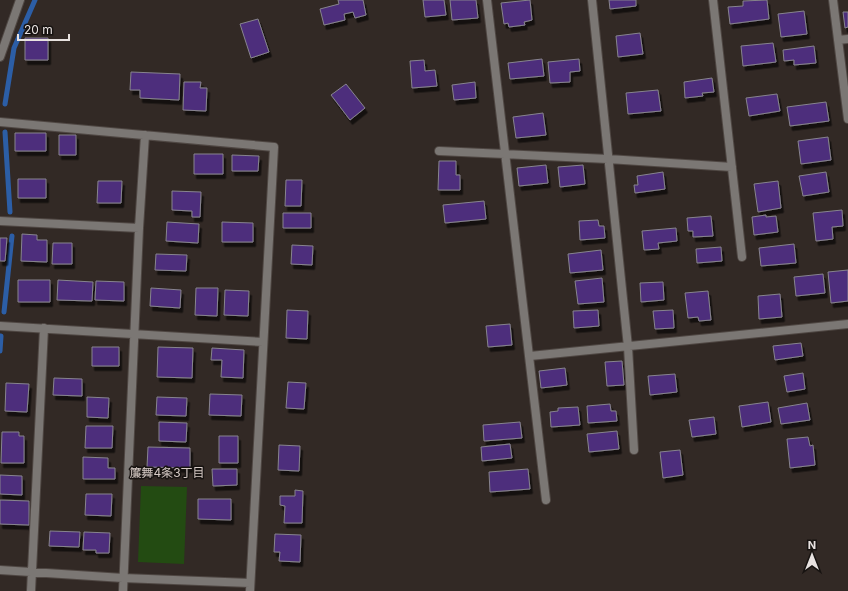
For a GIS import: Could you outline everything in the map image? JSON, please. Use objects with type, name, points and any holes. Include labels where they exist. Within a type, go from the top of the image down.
[{"type":"street","points":[[0,57],[20,0]]},
{"type":"street","points":[[487,0],[546,500]]},
{"type":"street","points":[[592,0],[628,347],[634,450]]},
{"type":"street","points":[[712,0],[742,257]]},
{"type":"street","points":[[833,0],[848,119]]},
{"type":"street","points":[[838,40],[848,40]]},
{"type":"street","points":[[0,122],[274,147],[250,587],[0,570]]},
{"type":"street","points":[[123,591],[139,228],[145,135]]},
{"type":"street","points":[[439,151],[608,159],[732,167]]},
{"type":"street","points":[[0,221],[139,228]]},
{"type":"street","points":[[530,356],[848,324]]},
{"type":"street","points":[[0,326],[263,342]]},
{"type":"street","points":[[31,591],[44,328]]},
{"type":"green space","points":[[141,486],[187,487],[184,564],[138,562]]},
{"type":"building","points":[[338,0],[363,0],[366,15],[355,18],[353,12],[344,14],[345,20],[324,25],[320,9],[339,4]]},
{"type":"building","points":[[423,0],[444,0],[446,15],[425,17]]},
{"type":"building","points":[[450,0],[476,0],[478,18],[452,20]]},
{"type":"building","points":[[530,0],[532,20],[524,22],[525,25],[509,27],[508,23],[504,24],[501,3]]},
{"type":"building","points":[[609,0],[636,0],[636,6],[610,9]]},
{"type":"building","points":[[767,0],[769,19],[730,24],[728,7],[743,6],[743,1]]},
{"type":"building","points":[[804,11],[807,34],[781,37],[778,14]]},
{"type":"building","points":[[843,12],[848,12],[848,27],[845,28]]},
{"type":"building","points":[[258,19],[269,52],[251,58],[240,24]]},
{"type":"building","points":[[640,33],[643,54],[618,57],[616,36]]},
{"type":"building","points":[[25,38],[48,38],[48,60],[25,60]]},
{"type":"building","points":[[773,43],[776,62],[743,66],[741,46]]},
{"type":"building","points":[[814,46],[816,63],[794,65],[794,60],[784,61],[783,50]]},
{"type":"building","points":[[542,59],[544,76],[510,79],[508,63]]},
{"type":"building","points":[[579,59],[580,71],[570,72],[570,82],[550,83],[548,62]]},
{"type":"building","points":[[424,60],[425,71],[435,70],[437,86],[412,88],[410,61]]},
{"type":"building","points":[[131,72],[180,74],[179,100],[140,98],[140,90],[130,90]]},
{"type":"building","points":[[712,78],[714,92],[702,93],[703,96],[685,98],[684,82]]},
{"type":"building","points":[[184,82],[201,82],[200,88],[207,88],[206,111],[183,110]]},
{"type":"building","points":[[475,82],[476,98],[454,100],[452,85]]},
{"type":"building","points":[[346,84],[365,108],[350,120],[331,95]]},
{"type":"building","points":[[658,90],[661,111],[628,114],[626,93]]},
{"type":"building","points":[[777,94],[780,111],[749,116],[746,98]]},
{"type":"building","points":[[826,102],[829,121],[790,126],[787,107]]},
{"type":"building","points":[[543,113],[546,135],[516,138],[513,117]]},
{"type":"building","points":[[15,133],[46,133],[46,151],[15,151]]},
{"type":"building","points":[[59,135],[76,135],[76,155],[59,155]]},
{"type":"building","points":[[828,137],[831,160],[801,164],[798,141]]},
{"type":"building","points":[[194,154],[223,154],[223,174],[194,174]]},
{"type":"building","points":[[232,155],[259,156],[258,171],[232,171]]},
{"type":"building","points":[[439,161],[456,161],[456,175],[460,175],[460,190],[438,190]]},
{"type":"building","points":[[546,165],[548,183],[519,186],[517,168]]},
{"type":"building","points":[[583,165],[585,184],[560,187],[558,167]]},
{"type":"building","points":[[663,172],[665,189],[635,193],[634,185],[638,185],[637,176]]},
{"type":"building","points":[[826,172],[829,192],[803,196],[799,176]]},
{"type":"building","points":[[18,179],[46,179],[46,198],[18,198]]},
{"type":"building","points":[[286,180],[302,180],[301,206],[285,206]]},
{"type":"building","points":[[98,181],[122,181],[121,203],[97,203]]},
{"type":"building","points":[[778,181],[781,208],[758,212],[754,184]]},
{"type":"building","points":[[172,191],[201,192],[200,217],[192,217],[192,211],[172,210]]},
{"type":"building","points":[[484,201],[486,219],[445,223],[443,205]]},
{"type":"building","points":[[842,210],[843,226],[832,227],[833,239],[816,241],[813,213]]},
{"type":"building","points":[[283,213],[311,213],[311,228],[283,228]]},
{"type":"building","points":[[766,215],[766,217],[776,216],[778,232],[754,235],[752,217]]},
{"type":"building","points":[[711,216],[713,236],[693,237],[693,231],[688,231],[687,218]]},
{"type":"building","points":[[598,220],[599,226],[604,226],[605,238],[580,240],[579,221]]},
{"type":"building","points":[[167,222],[199,224],[198,243],[166,241]]},
{"type":"building","points":[[222,222],[253,223],[253,242],[222,242]]},
{"type":"building","points":[[676,228],[677,241],[658,243],[659,249],[644,250],[642,231]]},
{"type":"building","points":[[22,234],[37,235],[37,240],[47,240],[47,262],[21,261]]},
{"type":"building","points":[[0,238],[7,238],[5,261],[0,261]]},
{"type":"building","points":[[53,243],[72,243],[72,264],[52,264]]},
{"type":"building","points":[[794,244],[796,263],[761,266],[759,248]]},
{"type":"building","points":[[292,245],[313,246],[312,265],[291,264]]},
{"type":"building","points":[[721,247],[722,261],[697,263],[696,249]]},
{"type":"building","points":[[601,250],[603,270],[570,273],[568,254]]},
{"type":"building","points":[[156,254],[187,255],[186,271],[155,270]]},
{"type":"building","points":[[848,270],[848,301],[831,303],[828,272]]},
{"type":"building","points":[[823,274],[825,293],[796,296],[794,277]]},
{"type":"building","points":[[602,278],[604,302],[578,304],[575,281]]},
{"type":"building","points":[[18,280],[50,280],[50,302],[18,302]]},
{"type":"building","points":[[58,280],[93,282],[92,301],[57,300]]},
{"type":"building","points":[[96,281],[124,282],[124,301],[95,300]]},
{"type":"building","points":[[663,282],[664,300],[641,302],[640,283]]},
{"type":"building","points":[[151,288],[181,290],[180,308],[150,306]]},
{"type":"building","points":[[196,288],[218,288],[217,316],[195,315]]},
{"type":"building","points":[[225,290],[249,291],[248,316],[224,315]]},
{"type":"building","points":[[708,291],[711,320],[699,321],[698,317],[688,318],[685,293]]},
{"type":"building","points":[[780,294],[782,317],[759,319],[758,296]]},
{"type":"building","points":[[287,310],[308,311],[307,339],[286,338]]},
{"type":"building","points":[[598,310],[599,326],[574,328],[573,311]]},
{"type":"building","points":[[673,310],[674,328],[655,329],[653,311]]},
{"type":"building","points":[[510,324],[512,345],[488,347],[486,326]]},
{"type":"building","points":[[801,343],[803,356],[775,360],[773,346]]},
{"type":"building","points":[[92,347],[119,347],[119,366],[92,366]]},
{"type":"building","points":[[158,347],[193,348],[192,378],[157,377]]},
{"type":"building","points":[[212,348],[244,350],[243,378],[221,377],[222,360],[211,360]]},
{"type":"building","points":[[622,361],[624,385],[607,386],[605,362]]},
{"type":"building","points":[[565,368],[567,385],[541,388],[539,371]]},
{"type":"building","points":[[803,373],[805,389],[787,392],[784,376]]},
{"type":"building","points":[[675,374],[677,392],[650,395],[648,376]]},
{"type":"building","points":[[54,378],[82,379],[82,396],[53,395]]},
{"type":"building","points":[[288,382],[306,383],[304,409],[286,408]]},
{"type":"building","points":[[6,383],[29,384],[27,412],[5,411]]},
{"type":"building","points":[[210,394],[242,395],[241,416],[209,415]]},
{"type":"building","points":[[87,397],[109,398],[108,418],[87,417]]},
{"type":"building","points":[[157,397],[187,398],[186,416],[156,415]]},
{"type":"building","points":[[768,402],[771,422],[742,427],[739,406]]},
{"type":"building","points":[[807,403],[810,420],[781,424],[778,408]]},
{"type":"building","points":[[610,404],[611,411],[616,411],[617,421],[588,423],[587,406]]},
{"type":"building","points":[[578,407],[580,425],[551,427],[550,412],[558,411],[558,408]]},
{"type":"building","points":[[714,417],[716,434],[692,437],[689,420]]},
{"type":"building","points":[[159,422],[187,423],[186,442],[159,441]]},
{"type":"building","points":[[520,422],[522,438],[484,441],[483,425]]},
{"type":"building","points":[[86,426],[113,426],[112,448],[85,448]]},
{"type":"building","points":[[617,431],[619,449],[589,452],[587,434]]},
{"type":"building","points":[[2,432],[19,432],[19,436],[24,436],[24,463],[1,463]]},
{"type":"building","points":[[219,436],[238,436],[238,463],[219,463]]},
{"type":"building","points":[[808,437],[810,446],[813,445],[815,465],[790,468],[787,439]]},
{"type":"building","points":[[510,444],[512,458],[482,461],[481,447]]},
{"type":"building","points":[[279,445],[300,446],[299,471],[278,470]]},
{"type":"building","points":[[148,447],[190,448],[190,468],[147,467]]},
{"type":"building","points":[[680,450],[683,475],[663,478],[660,452]]},
{"type":"building","points":[[83,457],[108,458],[108,468],[115,468],[115,479],[83,479]]},
{"type":"building","points":[[212,469],[237,469],[237,485],[213,486]]},
{"type":"building","points":[[528,469],[530,489],[490,492],[489,472]]},
{"type":"building","points":[[0,475],[22,476],[22,495],[0,494]]},
{"type":"building","points":[[295,490],[303,491],[302,523],[284,523],[285,506],[280,505],[280,496],[295,496]]},
{"type":"building","points":[[86,494],[112,494],[111,516],[85,515]]},
{"type":"building","points":[[198,499],[231,499],[231,520],[198,519]]},
{"type":"building","points":[[0,500],[29,501],[29,525],[0,524]]},
{"type":"building","points":[[50,531],[80,532],[79,547],[49,546]]},
{"type":"building","points":[[84,532],[110,533],[109,553],[96,553],[96,550],[83,550]]},
{"type":"building","points":[[275,534],[301,535],[300,562],[279,561],[280,552],[274,552]]},
{"type":"waterway","points":[[5,104],[14,48],[35,0]]},
{"type":"waterway","points":[[5,132],[10,212]]},
{"type":"waterway","points":[[4,312],[12,236]]},
{"type":"waterway","points":[[0,351],[1,336]]},
{"type":"district","name":"簾舞4条3丁目","points":[[167,472]]}]
